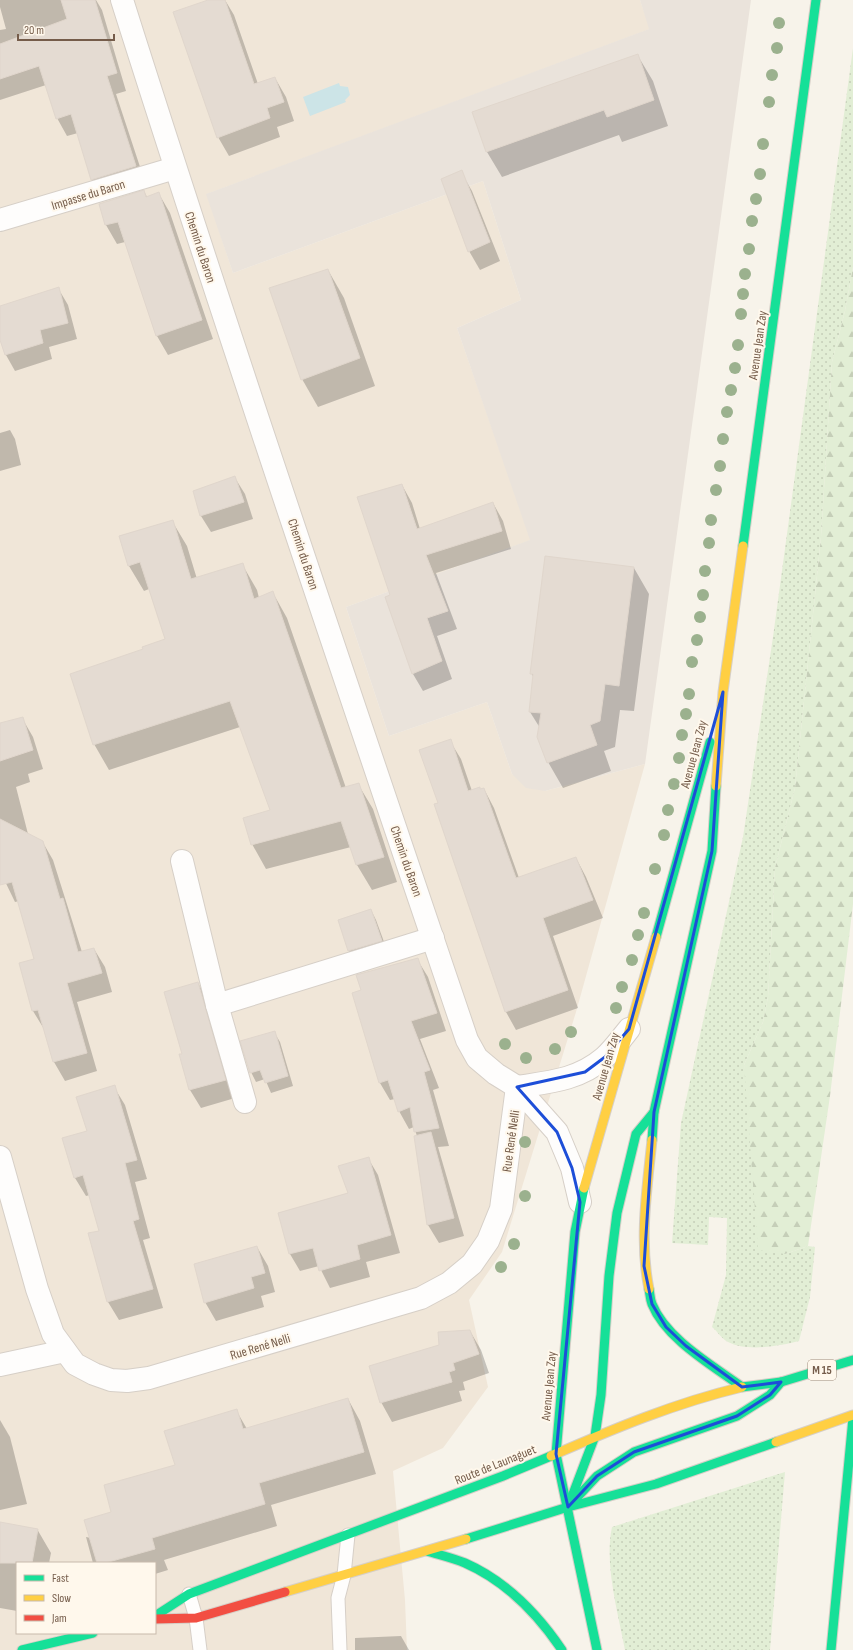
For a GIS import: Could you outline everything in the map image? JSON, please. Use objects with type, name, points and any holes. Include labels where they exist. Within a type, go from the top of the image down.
[{"type":"main road","name":"Avenue Jean Zay","points":[[742,1387],[686,1346],[666,1327],[652,1304],[644,1266],[645,1218],[654,1112],[712,850],[723,692],[816,0]]},
{"type":"main road","name":"Avenue Jean Zay","points":[[597,1650],[556,1454],[574,1240],[580,1202],[683,843],[723,692]]},
{"type":"main road","name":"Avenue Jean Zay","points":[[568,1507],[596,1436],[601,1395],[609,1276],[617,1213],[636,1134],[654,1112]]},
{"type":"main road","name":"Route de Launaguet","points":[[156,1617],[189,1594],[348,1535],[556,1454],[637,1419],[712,1394],[742,1387],[781,1382],[853,1360]]},
{"type":"main road","points":[[568,1507],[598,1476],[634,1452],[737,1416],[770,1395],[781,1382]]},
{"type":"main road","name":"Route de Launaguet","points":[[156,1618],[196,1618],[427,1551],[568,1507],[656,1484],[788,1437],[853,1416]]},
{"type":"main road","points":[[831,1650],[853,1416]]},
{"type":"main road","points":[[427,1551],[465,1563],[495,1580],[529,1607],[562,1650]]},
{"type":"main road","points":[[22,1650],[89,1634]]},
{"type":"street","name":"Chemin du Baron","points":[[122,0],[175,168],[467,1040],[477,1058],[496,1074],[517,1087],[557,1132],[572,1168],[580,1202]]},
{"type":"street","name":"Impasse du Baron","points":[[0,220],[175,168]]},
{"type":"street","points":[[182,861],[217,1005],[246,1102]]},
{"type":"street","points":[[217,1005],[433,938]]},
{"type":"street","points":[[517,1087],[562,1079],[585,1072],[605,1057],[629,1030]]},
{"type":"street","name":"Rue René Nelli","points":[[0,1158],[40,1296],[53,1334],[75,1364],[100,1376],[111,1380],[127,1381],[149,1378],[421,1298],[450,1282],[472,1264],[484,1247],[501,1209],[517,1087]]},
{"type":"street","points":[[0,1365],[65,1351]]},
{"type":"lane","points":[[340,1650],[338,1598],[344,1574],[348,1535]]},
{"type":"lane","points":[[189,1594],[196,1618],[200,1650]]},
{"type":"highlighted area","points":[[723,692],[712,851],[654,1112],[644,1266],[652,1304],[666,1327],[686,1346],[742,1387],[781,1382],[770,1395],[737,1416],[634,1452],[597,1476],[568,1507],[556,1454],[580,1202],[572,1168],[557,1132],[517,1087],[585,1072],[605,1057],[629,1029]]},
{"type":"shaded area","points":[[0,0],[640,0],[650,29],[207,194],[233,273],[483,181],[521,300],[457,328],[531,540],[346,607],[389,736],[487,702],[512,774],[545,791],[645,764],[576,1012],[502,1252],[469,1300],[488,1387],[443,1448],[393,1471],[405,1600],[407,1650],[0,1650]]},
{"type":"shaded area","points":[[640,0],[751,0],[645,764],[545,791],[526,788],[512,774],[487,702],[389,736],[346,607],[530,540],[457,328],[521,300],[483,181],[233,273],[206,194],[649,29]]},
{"type":"green space","points":[[853,48],[853,267],[845,311],[832,362],[821,537],[795,788],[775,868],[768,997],[763,1022],[744,1065],[785,1254],[808,1246],[815,1247],[810,1297],[799,1341],[773,1346],[744,1347],[726,1341],[712,1327],[726,1275],[727,1218],[709,1217],[708,1245],[672,1243],[681,1123],[743,837],[773,637]]},
{"type":"green space","points":[[853,267],[853,904],[830,1096],[808,1246],[785,1254],[758,1250],[744,1065],[763,1022],[768,997],[775,868],[795,788],[821,537],[832,362],[845,311]]},
{"type":"green space","points":[[785,1472],[770,1650],[625,1650],[611,1572],[610,1541],[612,1527]]},
{"type":"water","points":[[339,83],[340,86],[348,87],[350,95],[345,100],[346,102],[310,116],[303,97]]},
{"type":"building","points":[[61,0],[95,0],[117,73],[107,76],[136,166],[91,180],[71,114],[56,119],[39,66],[0,79],[0,44],[67,19]]},
{"type":"building","points":[[208,0],[225,0],[254,84],[275,77],[284,102],[267,108],[270,118],[217,138],[173,12]]},
{"type":"building","points":[[638,54],[654,100],[607,117],[604,110],[486,152],[472,112]]},
{"type":"building","points":[[462,170],[490,242],[468,252],[441,179]]},
{"type":"building","points":[[144,190],[146,197],[159,192],[202,320],[156,336],[118,222],[105,225],[99,204]]},
{"type":"building","points":[[328,269],[360,358],[301,380],[269,288]]},
{"type":"building","points":[[59,287],[68,323],[40,330],[43,343],[5,355],[0,340],[0,306]]},
{"type":"building","points":[[235,476],[244,502],[200,516],[193,491]]},
{"type":"building","points":[[402,484],[417,529],[493,502],[502,531],[426,555],[448,611],[427,618],[442,661],[412,674],[385,597],[390,595],[357,497]]},
{"type":"building","points":[[173,520],[191,579],[243,563],[254,599],[273,591],[341,788],[359,783],[384,857],[356,865],[341,821],[251,845],[243,818],[270,810],[230,701],[93,745],[70,674],[143,649],[142,647],[165,639],[140,562],[128,566],[119,536]]},
{"type":"building","points":[[545,556],[634,567],[619,686],[605,684],[600,721],[590,725],[597,745],[547,763],[537,737],[541,713],[529,712],[533,674],[530,674]]},
{"type":"building","points":[[23,717],[33,750],[0,761],[0,723]]},
{"type":"building","points":[[451,739],[468,791],[480,787],[480,789],[484,788],[516,878],[576,857],[593,900],[543,918],[568,990],[505,1012],[434,804],[438,803],[419,750]]},
{"type":"building","points":[[0,819],[43,841],[60,899],[63,898],[78,952],[94,948],[102,973],[67,983],[87,1053],[53,1062],[38,1010],[32,1011],[19,963],[34,959],[12,882],[0,885]]},
{"type":"building","points":[[371,909],[382,941],[348,951],[338,920]]},
{"type":"building","points":[[418,958],[437,1013],[411,1021],[430,1070],[424,1072],[439,1128],[414,1132],[410,1107],[398,1112],[388,1080],[379,1083],[352,993],[361,990],[356,975]]},
{"type":"building","points":[[198,982],[226,1080],[189,1090],[179,1054],[182,1054],[164,992]]},
{"type":"building","points":[[275,1031],[288,1076],[265,1083],[260,1070],[250,1073],[240,1041]]},
{"type":"building","points":[[115,1085],[137,1160],[125,1163],[139,1219],[133,1221],[153,1289],[107,1302],[88,1233],[99,1231],[83,1175],[74,1178],[62,1138],[87,1131],[76,1097]]},
{"type":"building","points":[[431,1132],[454,1218],[427,1225],[414,1136]]},
{"type":"building","points":[[369,1157],[391,1235],[357,1245],[360,1259],[319,1271],[313,1248],[289,1254],[278,1213],[348,1193],[338,1166]]},
{"type":"building","points":[[257,1246],[265,1273],[251,1277],[254,1288],[204,1303],[194,1264]]},
{"type":"building","points":[[470,1330],[479,1354],[453,1363],[455,1370],[449,1372],[452,1382],[380,1403],[369,1366],[439,1345],[438,1332]]},
{"type":"building","points":[[348,1398],[364,1452],[259,1483],[265,1504],[152,1538],[155,1549],[109,1562],[97,1562],[84,1520],[111,1512],[104,1485],[175,1465],[164,1431],[237,1409],[243,1429]]},
{"type":"building","points":[[0,1522],[38,1529],[32,1562],[0,1563]]},
{"type":"traffic: fast","points":[[743,546],[816,0]]},
{"type":"traffic: fast","points":[[656,937],[710,742]]},
{"type":"traffic: fast","points":[[652,1140],[654,1112],[712,851],[716,786]]},
{"type":"traffic: fast","points":[[568,1507],[595,1436],[601,1395],[609,1276],[617,1213],[636,1134],[654,1112]]},
{"type":"traffic: fast","points":[[556,1454],[575,1232],[584,1188]]},
{"type":"traffic: fast","points":[[649,1289],[652,1304],[668,1329],[691,1350],[742,1387],[781,1382],[853,1360]]},
{"type":"traffic: fast","points":[[568,1507],[597,1476],[634,1452],[737,1416],[770,1395],[781,1382]]},
{"type":"traffic: fast","points":[[831,1650],[853,1418]]},
{"type":"traffic: fast","points":[[466,1539],[568,1507],[656,1484],[776,1442]]},
{"type":"traffic: fast","points":[[556,1454],[597,1650]]},
{"type":"traffic: fast","points":[[156,1615],[189,1594],[503,1476],[551,1456]]},
{"type":"traffic: fast","points":[[427,1551],[465,1563],[494,1579],[520,1599],[542,1623],[562,1650]]},
{"type":"traffic: fast","points":[[22,1650],[89,1634]]},
{"type":"traffic: slow","points":[[716,786],[723,692],[743,546]]},
{"type":"traffic: slow","points":[[584,1188],[656,937]]},
{"type":"traffic: slow","points":[[649,1289],[646,1271],[644,1233],[652,1140]]},
{"type":"traffic: slow","points":[[551,1456],[668,1409],[717,1393],[742,1387]]},
{"type":"traffic: slow","points":[[776,1442],[853,1415]]},
{"type":"traffic: slow","points":[[285,1592],[466,1539]]},
{"type":"traffic: jam","points":[[156,1619],[196,1618],[285,1592]]}]
